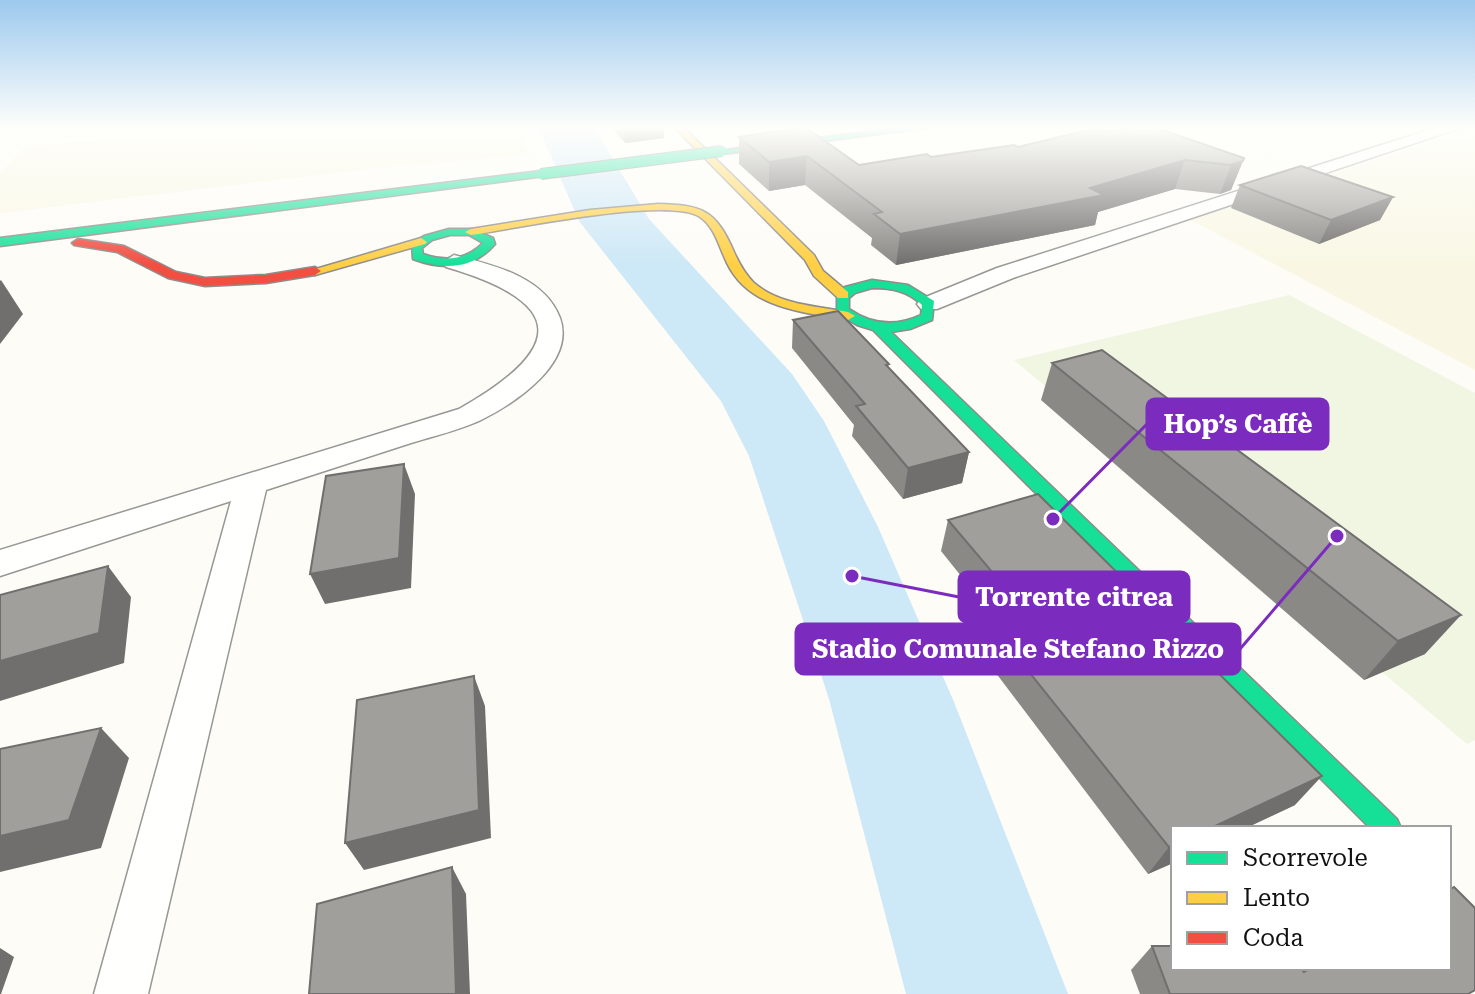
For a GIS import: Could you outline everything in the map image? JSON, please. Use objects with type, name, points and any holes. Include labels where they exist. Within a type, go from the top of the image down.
[{"type":"main road","points":[[0,242],[554,172]]},
{"type":"main road","points":[[724,172],[810,258],[818,273],[843,296]]},
{"type":"main road","points":[[156,268],[169,245],[203,228],[241,218],[411,196],[441,187]]},
{"type":"main road","points":[[422,251],[438,234],[471,232],[650,205],[687,206],[707,215],[717,227],[747,284],[778,300],[848,316],[878,327],[924,326]]},
{"type":"main road","points":[[471,232],[485,236],[489,255],[534,222]]},
{"type":"main road","points":[[0,248],[53,243],[106,245],[128,251],[148,266],[182,278],[223,282],[422,251],[454,262]]},
{"type":"main road","points":[[810,258],[872,284],[904,287],[924,297],[929,375]]},
{"type":"main road","points":[[778,300],[843,296],[850,290],[872,284]]},
{"type":"main road","points":[[843,296],[842,310],[848,316]]},
{"type":"main road","points":[[878,327],[1386,826]]},
{"type":"street","points":[[904,287],[1005,273],[1315,172]]},
{"type":"street","points":[[0,563],[469,415],[517,388],[537,370],[548,351],[552,336],[549,319],[541,304],[489,255],[454,262]]},
{"type":"street","points":[[924,326],[1005,273]]},
{"type":"street","points":[[121,994],[252,483]]},
{"type":"shaded area","points":[[1,172],[342,172],[0,213]]},
{"type":"shaded area","points":[[1338,172],[1475,172],[1475,370],[1189,219],[1229,207],[1319,244],[1379,220],[1291,188]]},
{"type":"green space","points":[[1289,295],[1475,393],[1475,740],[1467,744],[1382,672],[1364,680],[1041,400],[1056,395],[1014,360]]},
{"type":"water","points":[[558,172],[621,172],[649,219],[792,374],[824,421],[878,527],[954,702],[1068,994],[906,994],[829,699],[749,456],[721,401],[579,221]]},
{"type":"building","points":[[829,172],[1143,172],[1090,188],[1104,195],[900,234],[874,214],[882,212]]},
{"type":"building","points":[[1280,172],[1320,172],[1393,197],[1331,220],[1240,185]]},
{"type":"building","points":[[838,311],[969,452],[908,468],[856,406],[865,404],[793,320]]},
{"type":"building","points":[[1102,350],[1461,615],[1398,641],[1052,363]]},
{"type":"building","points":[[404,464],[399,558],[310,574],[326,476]]},
{"type":"building","points":[[1038,494],[1322,776],[1215,826],[1171,826],[1169,847],[986,618],[1021,606],[948,520]]},
{"type":"building","points":[[108,566],[99,633],[0,661],[0,595]]},
{"type":"building","points":[[474,676],[479,810],[345,843],[357,700]]},
{"type":"building","points":[[101,728],[69,820],[0,836],[0,749]]},
{"type":"building","points":[[452,867],[456,994],[309,994],[317,904]]},
{"type":"building","points":[[1454,887],[1475,908],[1475,990],[1468,994],[1170,994],[1152,946],[1171,946],[1171,970],[1451,970],[1451,889]]},
{"type":"traffic: fast","points":[[541,174],[554,172]]},
{"type":"traffic: fast","points":[[0,242],[541,174]]},
{"type":"traffic: fast","points":[[449,232],[471,232],[489,240],[489,244],[474,257],[455,262],[436,262],[417,256],[416,247],[428,238],[449,232]]},
{"type":"traffic: fast","points":[[872,284],[896,286],[917,294],[929,304],[927,317],[905,326],[883,327],[862,322],[842,310],[842,297],[850,290],[872,284]]},
{"type":"traffic: fast","points":[[878,327],[1386,826]]},
{"type":"traffic: slow","points":[[724,172],[810,258],[818,273],[843,295]]},
{"type":"traffic: slow","points":[[471,232],[626,210],[684,208],[708,217],[723,239],[738,272],[760,293],[803,308],[848,316]]},
{"type":"traffic: slow","points":[[315,271],[421,242]]},
{"type":"traffic: jam","points":[[78,243],[120,249],[172,275],[205,282],[266,279],[315,271]]},
{"type":"place","name":"Hop’s Caffè","points":[[1053,519]]},
{"type":"place","name":"Stadio Comunale Stefano Rizzo","points":[[1337,536]]},
{"type":"place","name":"Torrente citrea","points":[[852,576]]}]
